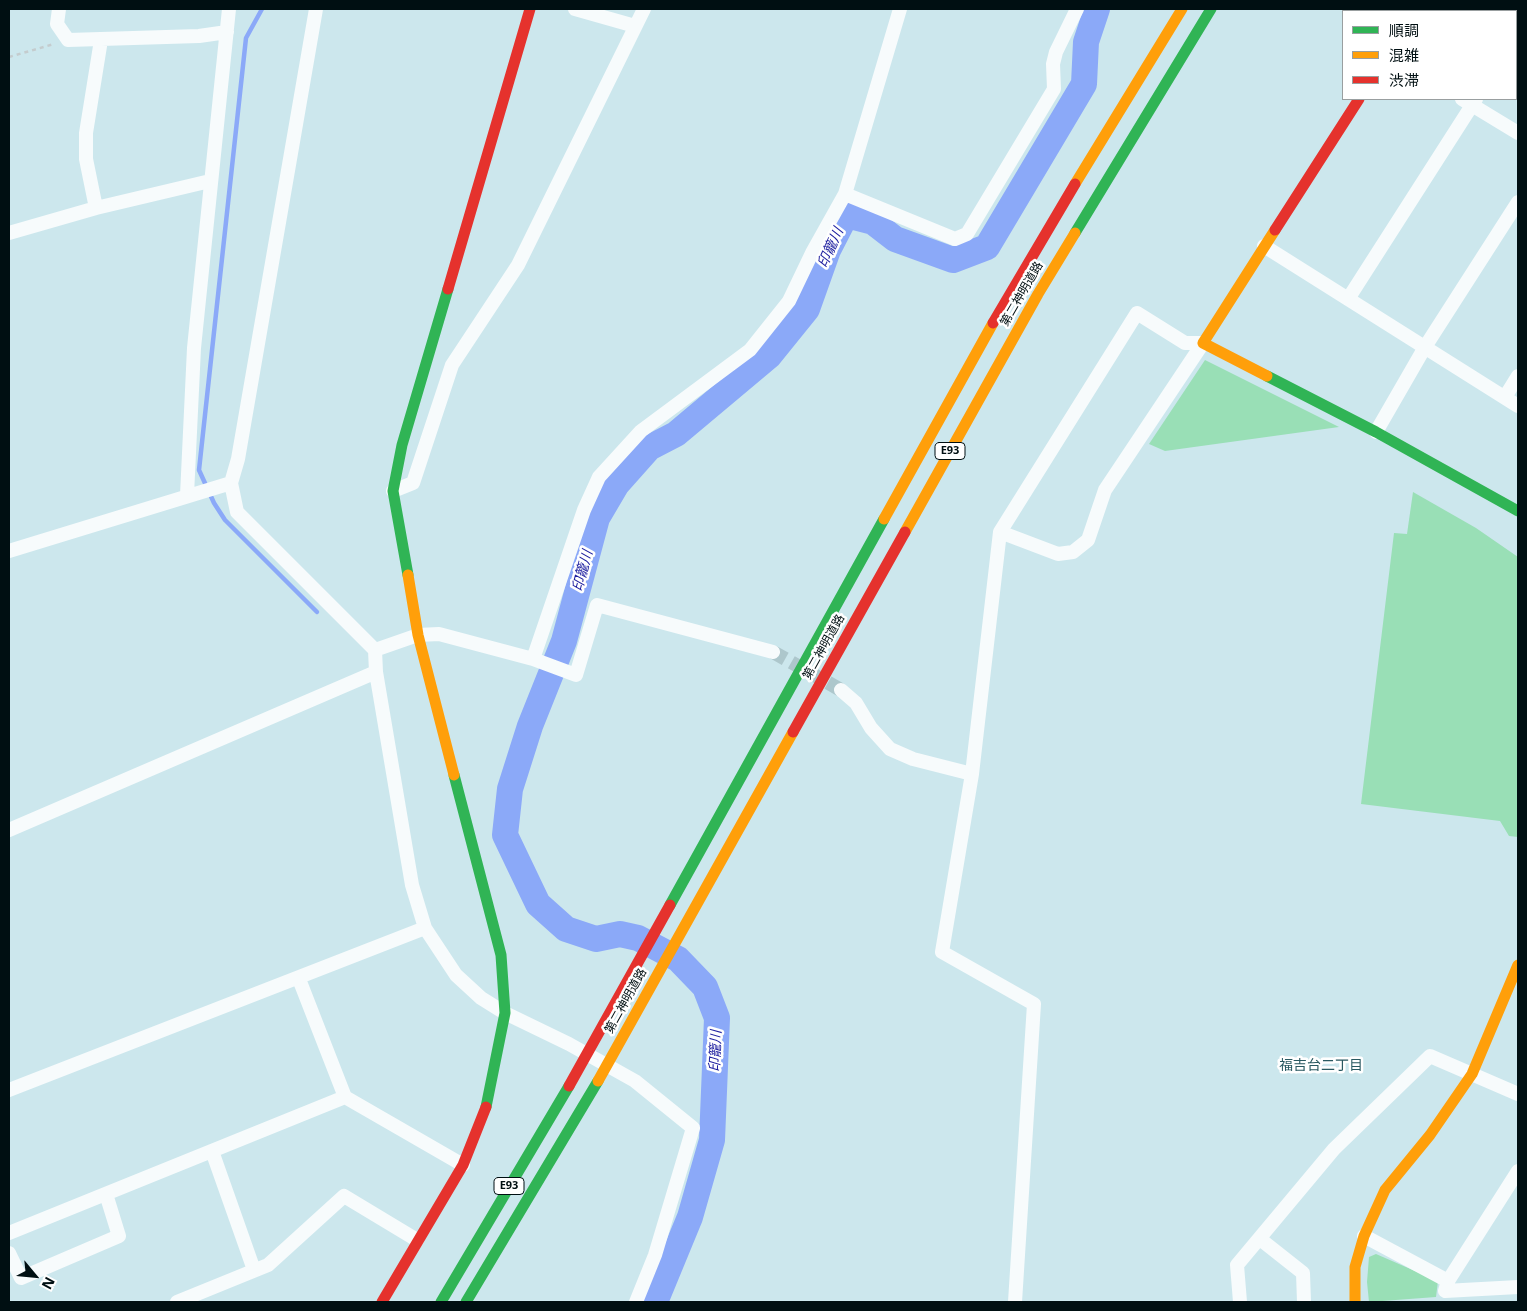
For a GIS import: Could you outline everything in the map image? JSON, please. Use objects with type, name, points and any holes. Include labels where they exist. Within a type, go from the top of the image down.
[{"type":"main road","points":[[382,1302],[417,1240],[463,1166],[488,1103],[506,1013],[502,955],[418,635],[393,491],[402,445],[530,9]]},
{"type":"main road","name":"第二神明道路","points":[[441,1302],[578,1070],[1016,282],[1182,9]]},
{"type":"main road","name":"第二神明道路","points":[[466,1302],[598,1080],[1038,294],[1211,9]]},
{"type":"main road","points":[[1358,100],[1203,343],[1376,432],[1518,511]]},
{"type":"main road","points":[[1354,1302],[1355,1267],[1364,1236],[1385,1190],[1430,1135],[1472,1074],[1518,965]]},
{"type":"street","points":[[59,9],[57,24],[68,40],[199,36],[227,32]]},
{"type":"street","points":[[187,496],[194,348],[229,9]]},
{"type":"street","points":[[316,9],[238,460],[231,483],[237,512],[375,650],[376,672],[412,885],[425,928],[456,975],[481,998],[506,1013],[635,1081],[693,1128],[655,1255],[636,1302]]},
{"type":"street","points":[[576,9],[635,26]]},
{"type":"street","points":[[393,491],[413,483],[452,365],[518,265],[644,9]]},
{"type":"street","points":[[533,659],[584,510],[599,477],[641,431],[750,350],[789,301],[812,253],[845,194],[900,9]]},
{"type":"street","points":[[845,194],[955,239],[967,234],[1054,89],[1053,64],[1056,52],[1077,9]]},
{"type":"street","points":[[96,208],[86,159],[86,133],[101,40]]},
{"type":"street","points":[[1348,299],[1470,101],[1518,133]]},
{"type":"street","points":[[9,233],[96,208],[210,181]]},
{"type":"street","points":[[1376,432],[1425,347],[1518,202]]},
{"type":"street","points":[[1264,246],[1518,406]]},
{"type":"street","points":[[1015,1302],[1034,1004],[942,952],[972,774],[1000,532],[1137,313],[1185,343],[1203,343]]},
{"type":"street","points":[[1000,532],[1058,554],[1073,552],[1088,540],[1105,490],[1203,343]]},
{"type":"street","points":[[1505,397],[1518,376]]},
{"type":"street","points":[[9,551],[231,483]]},
{"type":"street","points":[[375,650],[418,635],[439,634],[533,659],[576,674],[597,605],[773,652]]},
{"type":"street","points":[[9,830],[376,672]]},
{"type":"street","points":[[841,690],[856,703],[871,728],[890,749],[913,759],[972,774]]},
{"type":"street","points":[[9,1090],[299,979],[425,928]]},
{"type":"street","points":[[299,979],[345,1097],[463,1166]]},
{"type":"street","points":[[1240,1302],[1238,1266],[1334,1149],[1430,1056],[1518,1094]]},
{"type":"street","points":[[9,1232],[345,1097]]},
{"type":"street","points":[[212,1151],[254,1270]]},
{"type":"street","points":[[1518,1170],[1448,1281],[1445,1291],[1518,1287]]},
{"type":"street","points":[[9,1253],[21,1278],[119,1236],[106,1194]]},
{"type":"street","points":[[177,1302],[268,1264],[344,1196],[417,1240]]},
{"type":"street","points":[[1364,1236],[1448,1281]]},
{"type":"street","points":[[1260,1239],[1303,1273],[1304,1302]]},
{"type":"path","points":[[9,57],[68,40]]},
{"type":"green space","points":[[1205,360],[1339,427],[1165,451],[1149,444]]},
{"type":"green space","points":[[1413,492],[1476,528],[1518,557],[1518,837],[1509,836],[1500,821],[1361,804],[1394,533],[1407,534]]},
{"type":"green space","points":[[1376,1254],[1438,1281],[1436,1297],[1369,1302],[1367,1282],[1369,1257]]},
{"type":"waterway","points":[[262,9],[246,38],[199,470],[214,503],[225,520],[317,612]]},
{"type":"waterway","name":"印籠川","points":[[655,1302],[690,1217],[712,1140],[717,1018],[705,987],[678,959],[638,938],[620,934],[596,939],[566,929],[538,904],[505,835],[510,789],[530,726],[564,641],[597,518],[617,484],[649,448],[676,434],[769,356],[807,309],[828,250],[846,215],[873,222],[895,239],[953,260],[987,247],[1084,84],[1086,42],[1097,9]]},
{"type":"tunnel","points":[[773,652],[841,690]]},
{"type":"traffic: fast","points":[[1075,233],[1211,9]]},
{"type":"traffic: fast","points":[[408,575],[393,491],[402,445],[448,289]]},
{"type":"traffic: fast","points":[[1267,376],[1376,432],[1518,511]]},
{"type":"traffic: fast","points":[[670,905],[884,519]]},
{"type":"traffic: fast","points":[[454,775],[501,955],[505,1013],[486,1107]]},
{"type":"traffic: fast","points":[[466,1302],[598,1081]]},
{"type":"traffic: fast","points":[[441,1302],[569,1086]]},
{"type":"traffic: slow","points":[[1075,184],[1182,9]]},
{"type":"traffic: slow","points":[[1267,376],[1203,343],[1275,230]]},
{"type":"traffic: slow","points":[[905,532],[1038,294],[1075,233]]},
{"type":"traffic: slow","points":[[884,519],[993,323]]},
{"type":"traffic: slow","points":[[408,575],[418,635],[454,775]]},
{"type":"traffic: slow","points":[[598,1081],[793,732]]},
{"type":"traffic: slow","points":[[1355,1302],[1355,1267],[1364,1236],[1385,1190],[1430,1135],[1472,1074],[1518,965]]},
{"type":"traffic: jam","points":[[448,289],[530,9]]},
{"type":"traffic: jam","points":[[1275,230],[1358,100]]},
{"type":"traffic: jam","points":[[993,323],[1075,184]]},
{"type":"traffic: jam","points":[[793,732],[905,532]]},
{"type":"traffic: jam","points":[[569,1086],[670,905]]},
{"type":"traffic: jam","points":[[382,1302],[463,1165],[486,1107]]},
{"type":"district","name":"福吉台二丁目","points":[[1321,1066]]}]
